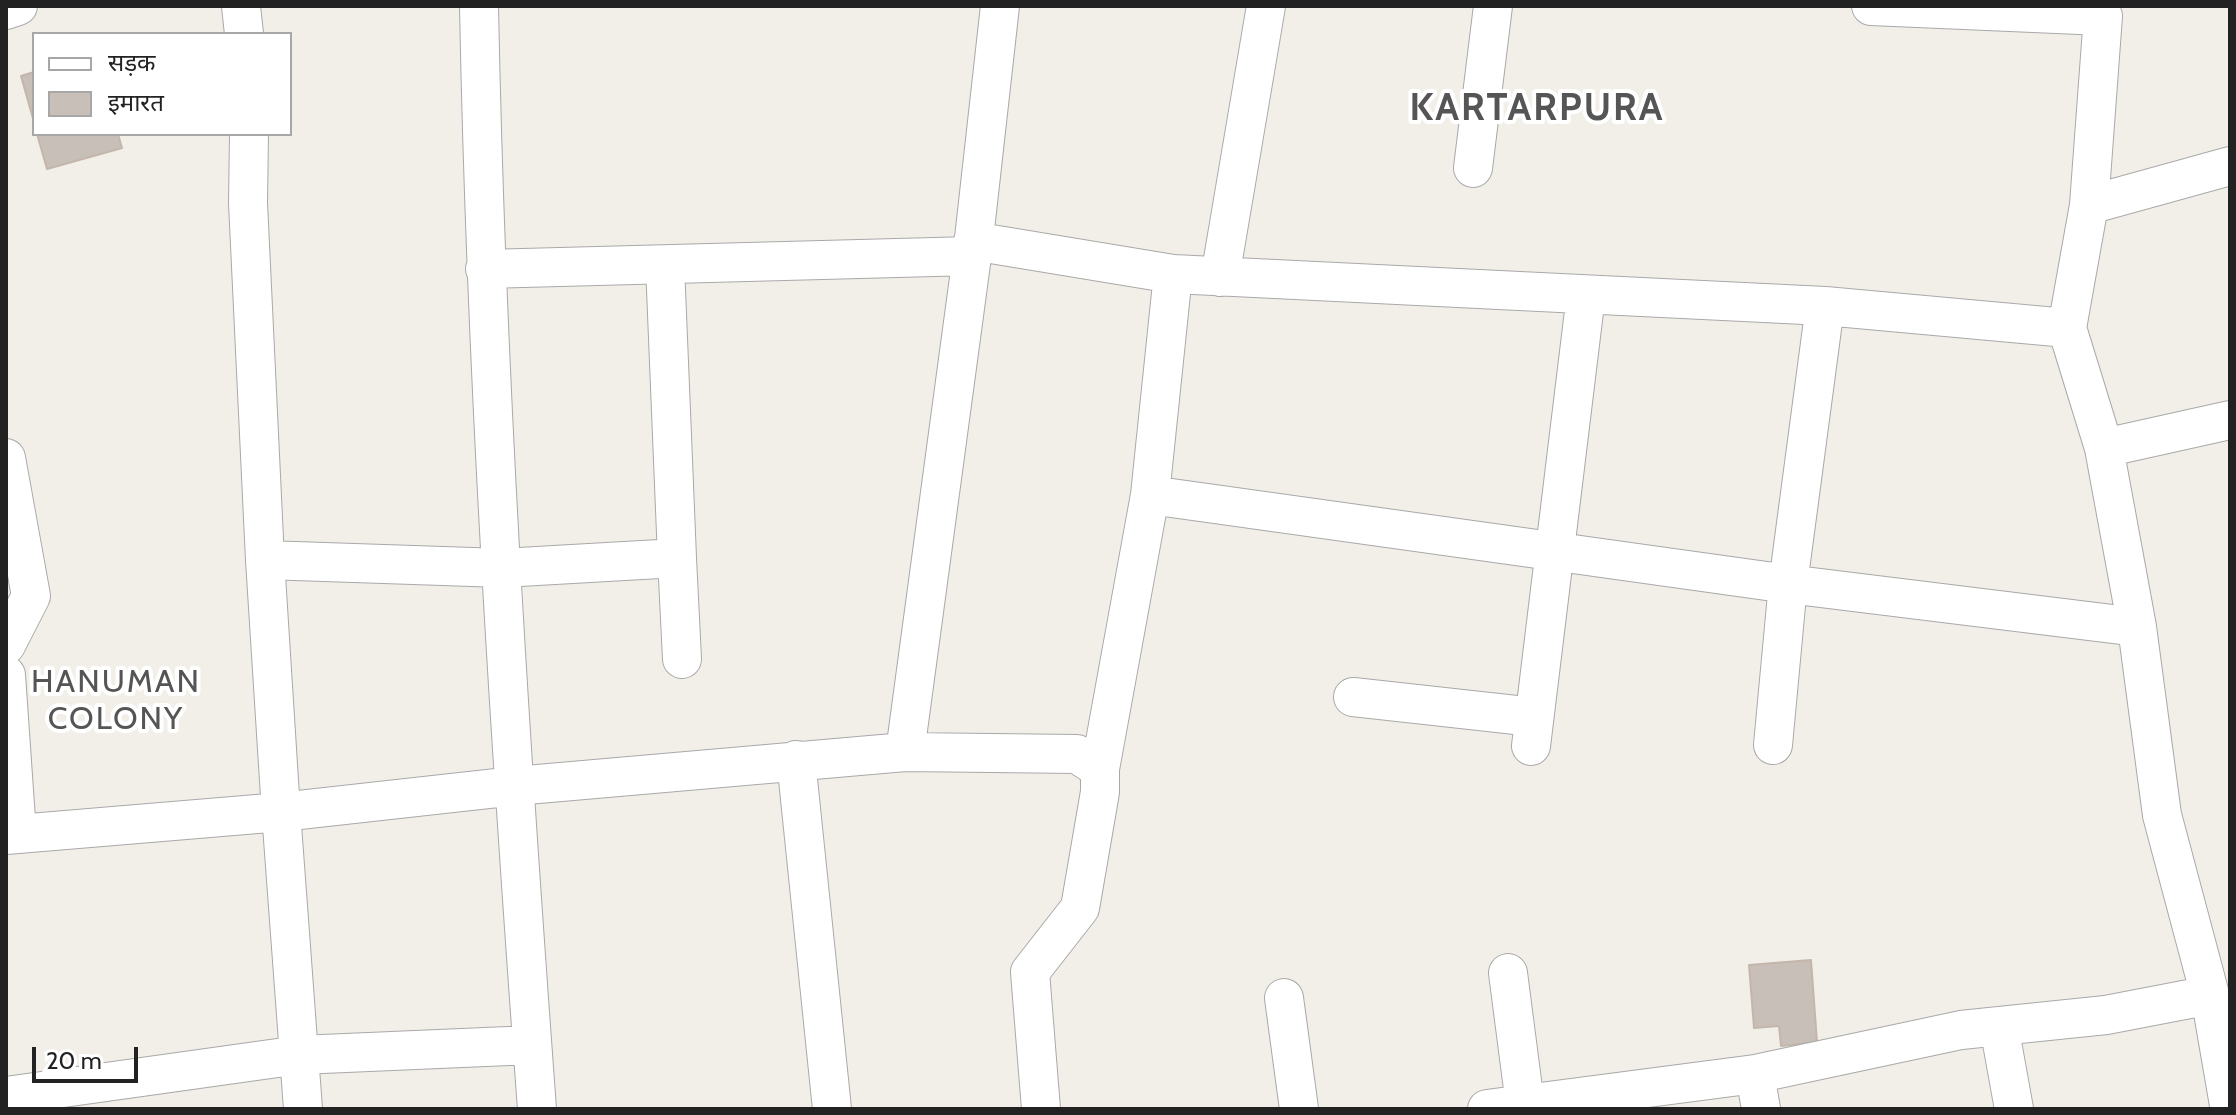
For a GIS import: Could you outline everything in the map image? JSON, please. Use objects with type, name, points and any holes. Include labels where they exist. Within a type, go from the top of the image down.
[{"type":"street","points":[[6,10],[18,6]]},
{"type":"street","points":[[241,6],[244,32]]},
{"type":"street","points":[[479,6],[485,269],[537,1109]]},
{"type":"street","points":[[905,752],[972,248],[1000,6]]},
{"type":"street","points":[[1220,277],[1266,6]]},
{"type":"street","points":[[1473,168],[1493,6]]},
{"type":"street","points":[[1871,6],[2102,11],[2089,205],[2067,328],[2104,448],[2137,627],[2162,815],[2210,995],[2229,1105]]},
{"type":"street","points":[[249,136],[248,203],[265,560],[303,1109]]},
{"type":"street","points":[[2089,205],[2230,166]]},
{"type":"street","points":[[485,269],[665,265],[972,248],[1173,274],[1825,306],[2067,328]]},
{"type":"street","points":[[665,265],[682,659]]},
{"type":"street","points":[[1041,1109],[1030,972],[1080,908],[1100,792],[1100,769],[1150,495],[1173,274]]},
{"type":"street","points":[[1353,697],[1532,732],[1586,295]]},
{"type":"street","points":[[1773,745],[1788,584],[1825,306]]},
{"type":"street","points":[[2104,448],[2230,420]]},
{"type":"street","points":[[6,458],[31,596],[6,645]]},
{"type":"street","points":[[1150,495],[1788,584],[2137,627]]},
{"type":"street","points":[[265,560],[502,568],[677,558]]},
{"type":"street","points":[[6,675],[12,835],[905,752],[1077,754],[1100,769]]},
{"type":"street","points":[[796,760],[832,1109]]},
{"type":"street","points":[[1508,973],[1525,1106]]},
{"type":"street","points":[[1487,1109],[1758,1092],[1961,1030],[2106,1015],[2210,995]]},
{"type":"street","points":[[1284,998],[1299,1109]]},
{"type":"street","points":[[1999,1026],[2014,1109]]},
{"type":"street","points":[[27,1099],[299,1055],[532,1045]]},
{"type":"building","points":[[32,73],[32,115],[21,76]]},
{"type":"building","points":[[38,136],[119,136],[122,148],[47,169]]},
{"type":"building","points":[[1811,960],[1817,1042],[1781,1046],[1779,1026],[1754,1028],[1749,965]]},
{"type":"district","name":"KARTARPURA","points":[[1537,109]]},
{"type":"district","name":"HANUMAN COLONY","points":[[116,702]]}]
